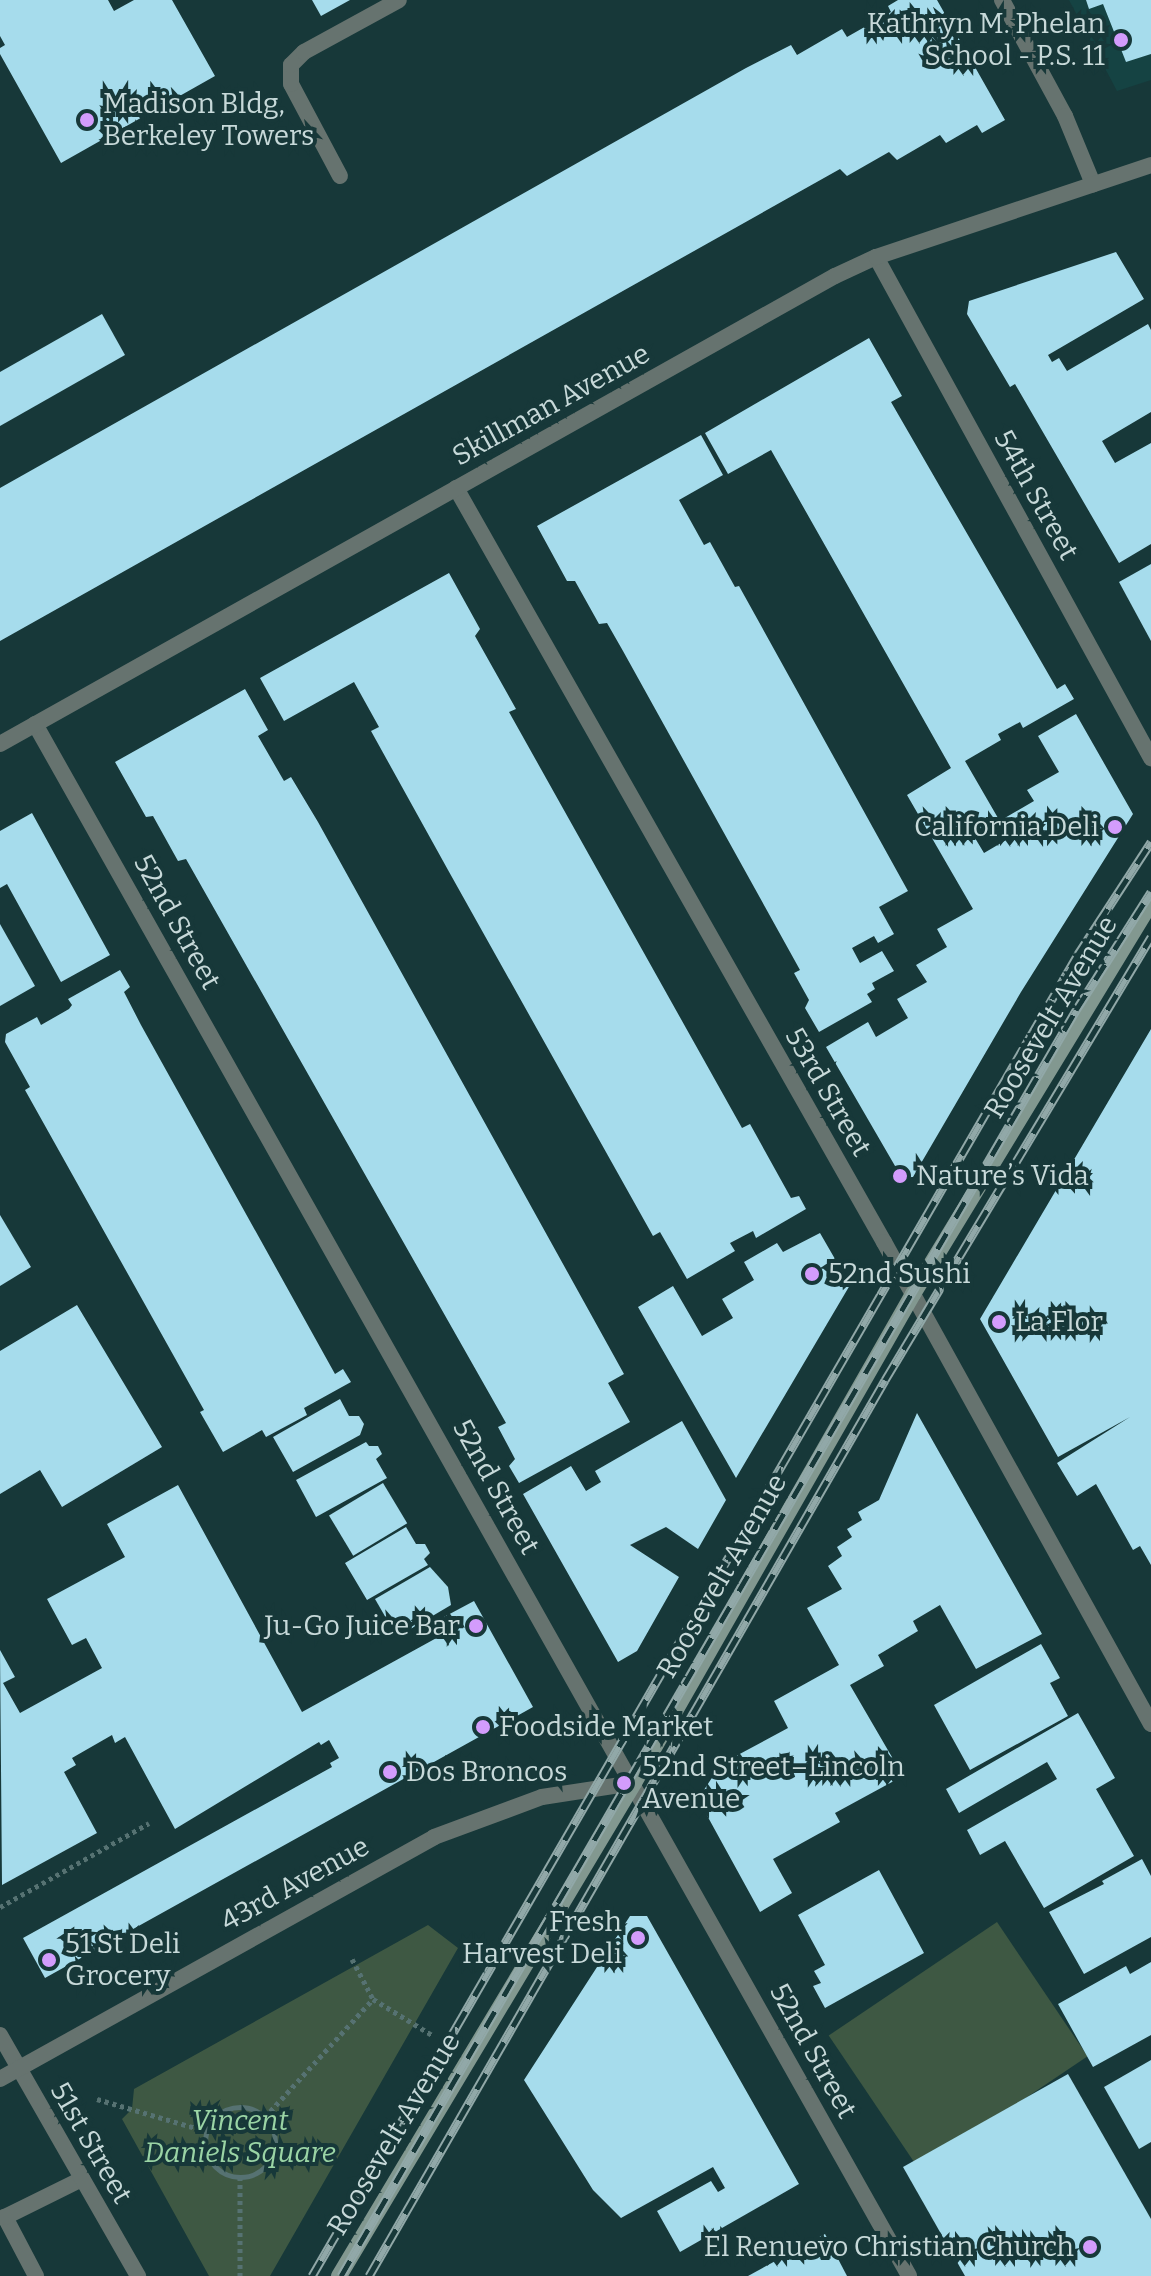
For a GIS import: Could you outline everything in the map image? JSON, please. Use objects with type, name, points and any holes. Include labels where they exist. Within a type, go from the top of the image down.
[{"type":"main road","name":"Roosevelt Avenue","points":[[339,2276],[634,1783],[913,1294],[1151,902]]},
{"type":"street","points":[[340,176],[291,84],[291,65],[304,52],[399,0]]},
{"type":"street","points":[[1002,0],[1065,116],[1093,184]]},
{"type":"street","name":"Skillman Avenue","points":[[0,744],[835,276],[876,257],[1151,165]]},
{"type":"street","name":"54th Street","points":[[876,257],[1151,758]]},
{"type":"street","name":"53rd Street","points":[[456,488],[913,1294],[1151,1724]]},
{"type":"street","name":"52nd Street","points":[[35,724],[909,2276]]},
{"type":"street","name":"43rd Avenue","points":[[0,2079],[434,1837],[542,1797],[634,1783]]},
{"type":"street","name":"51st Street","points":[[0,2035],[138,2276]]},
{"type":"street","points":[[36,2276],[5,2217],[82,2179]]},
{"type":"path","points":[[0,1907],[149,1823]]},
{"type":"path","points":[[352,1959],[373,1999],[432,2035]]},
{"type":"path","points":[[265,2117],[373,1999]]},
{"type":"path","points":[[97,2099],[206,2131]]},
{"type":"path","points":[[243,2107],[265,2117],[275,2139],[274,2150],[261,2171],[240,2177],[229,2176],[211,2163],[205,2142],[206,2131],[220,2114],[230,2108],[243,2107]]},
{"type":"path","points":[[240,2177],[240,2276]]},
{"type":"shaded area","name":"Kathryn M. Phelan School - P.S. 11","points":[[1069,0],[1151,0],[1151,80],[1117,91]]},
{"type":"green space","points":[[997,1922],[1088,2056],[919,2170],[829,2036]]},
{"type":"green space","name":"Vincent Daniels Square","points":[[428,1925],[458,1948],[270,2276],[209,2276],[122,2119],[132,2109],[134,2089]]},
{"type":"building","name":"Madison Bldg, Berkeley Towers","points":[[0,0],[108,0],[114,11],[134,0],[172,0],[215,76],[61,163],[0,54],[0,48],[5,45],[0,36]]},
{"type":"building","points":[[312,0],[350,0],[321,16]]},
{"type":"building","points":[[898,0],[937,0],[1005,120],[982,133],[977,125],[946,143],[940,135],[897,160],[889,152],[847,176],[840,169],[0,641],[0,488],[746,68],[791,45],[797,55],[842,29],[847,37],[891,12],[888,6]]},
{"type":"building","points":[[1086,0],[1151,0],[1151,54],[1126,62],[1103,4],[1089,9]]},
{"type":"building","points":[[1116,252],[1144,299],[1048,355],[1052,362],[1059,358],[1067,371],[1148,324],[1151,330],[1151,412],[1102,441],[1115,463],[1151,443],[1151,544],[1119,563],[1015,384],[1010,387],[967,314],[969,301]]},
{"type":"building","points":[[102,314],[125,355],[0,426],[0,372]]},
{"type":"building","points":[[869,338],[902,396],[891,402],[1057,689],[1065,684],[1074,699],[1023,728],[1020,722],[998,734],[1001,740],[965,761],[998,818],[972,833],[984,853],[1013,836],[1003,819],[1034,801],[1027,790],[1059,772],[1038,736],[1076,714],[1133,814],[1021,992],[913,1177],[902,1178],[826,1047],[868,1022],[876,1037],[908,1018],[897,999],[927,982],[916,965],[947,947],[937,929],[973,909],[907,795],[951,768],[771,450],[728,474],[705,433]]},
{"type":"building","points":[[701,435],[723,475],[679,500],[704,545],[710,542],[735,587],[739,586],[908,891],[879,907],[894,934],[878,943],[874,936],[852,948],[860,963],[882,951],[894,971],[872,983],[875,989],[867,994],[872,1002],[819,1032],[805,1008],[809,1000],[794,973],[800,970],[623,651],[607,623],[599,624],[575,581],[567,581],[537,526]]},
{"type":"building","points":[[1151,564],[1151,641],[1119,582]]},
{"type":"building","points":[[449,573],[480,629],[475,636],[516,709],[509,712],[742,1128],[750,1124],[791,1198],[799,1196],[806,1209],[756,1238],[753,1231],[730,1243],[735,1251],[687,1279],[660,1232],[653,1236],[448,870],[371,731],[379,727],[354,682],[284,721],[260,678]]},
{"type":"building","points":[[245,689],[268,730],[258,736],[284,781],[291,777],[318,822],[624,1374],[608,1383],[630,1422],[519,1483],[509,1466],[515,1459],[498,1427],[506,1423],[186,859],[178,861],[153,816],[146,817],[115,762]]},
{"type":"building","points":[[32,813],[110,955],[61,982],[7,884],[0,888],[0,831]]},
{"type":"building","points":[[0,924],[35,986],[0,1006]]},
{"type":"building","points":[[120,970],[130,987],[124,992],[141,1025],[335,1374],[343,1369],[351,1382],[304,1408],[307,1415],[266,1437],[262,1430],[223,1452],[200,1412],[204,1410],[25,1090],[30,1087],[5,1042],[6,1034],[37,1017],[41,1025],[69,1009],[72,1005],[68,999]]},
{"type":"building","points":[[1151,1029],[1151,1565],[1140,1546],[1133,1550],[1096,1484],[1077,1496],[1057,1463],[1130,1417],[1058,1457],[980,1319]]},
{"type":"building","points":[[0,1215],[31,1267],[0,1286]]},
{"type":"building","points":[[820,1233],[850,1285],[736,1478],[638,1307],[673,1286],[702,1336],[733,1318],[722,1299],[754,1280],[744,1262],[777,1243],[783,1252]]},
{"type":"building","points":[[77,1305],[162,1447],[62,1507],[40,1470],[0,1494],[0,1351]]},
{"type":"building","points":[[340,1399],[349,1416],[359,1416],[364,1424],[360,1435],[293,1472],[273,1437]]},
{"type":"building","points":[[917,1413],[1042,1634],[976,1669],[940,1605],[913,1621],[918,1631],[878,1655],[884,1666],[850,1685],[903,1776],[835,1813],[840,1822],[773,1859],[792,1893],[760,1912],[698,1799],[721,1764],[788,1728],[774,1701],[839,1665],[807,1608],[842,1589],[828,1566],[842,1556],[837,1547],[852,1537],[847,1529],[862,1520],[858,1512],[879,1500]]},
{"type":"building","points":[[682,1421],[726,1500],[698,1549],[666,1527],[630,1545],[679,1577],[637,1651],[618,1662],[523,1494],[571,1466],[586,1491],[601,1482],[595,1471]]},
{"type":"building","points":[[366,1442],[369,1446],[378,1446],[382,1454],[376,1459],[387,1478],[316,1517],[296,1480]]},
{"type":"building","points":[[383,1483],[407,1523],[353,1556],[329,1515]]},
{"type":"building","points":[[178,1485],[302,1712],[451,1630],[444,1617],[474,1601],[533,1707],[45,1978],[23,1938],[332,1767],[330,1763],[339,1758],[329,1740],[321,1745],[319,1742],[175,1829],[125,1737],[115,1743],[112,1735],[72,1758],[76,1765],[64,1772],[97,1833],[2,1885],[0,1650],[15,1677],[3,1683],[20,1713],[102,1668],[86,1638],[72,1645],[47,1599],[125,1557],[107,1524]]},
{"type":"building","points":[[406,1527],[416,1544],[425,1544],[430,1553],[424,1559],[428,1565],[367,1600],[345,1563]]},
{"type":"building","points":[[430,1567],[448,1587],[451,1605],[397,1637],[375,1599]]},
{"type":"building","points":[[1041,1644],[1060,1678],[1050,1683],[1068,1716],[970,1770],[934,1705]]},
{"type":"building","points":[[1078,1713],[1115,1778],[1096,1789],[1134,1856],[1044,1908],[1005,1841],[980,1855],[967,1830],[1057,1779],[1047,1762],[959,1813],[946,1789]]},
{"type":"building","points":[[1142,1859],[1151,1876],[1151,1937],[1084,1974],[1049,1912],[1104,1884],[1102,1881]]},
{"type":"building","points":[[879,1870],[924,1953],[825,2008],[813,1986],[821,1983],[814,1971],[825,1965],[798,1915]]},
{"type":"building","points":[[630,1916],[647,1916],[799,2184],[680,2252],[657,2211],[711,2181],[718,2192],[725,2188],[713,2167],[621,2218],[593,2190],[524,2080]]},
{"type":"building","points":[[1151,1962],[1151,2035],[1093,2067],[1058,2004],[1126,1966],[1130,1974]]},
{"type":"building","points":[[1151,2060],[1151,2142],[1139,2149],[1104,2087]]},
{"type":"building","points":[[1068,2074],[1151,2219],[1151,2276],[965,2276],[903,2167]]},
{"type":"building","points":[[825,2234],[847,2276],[748,2276]]},
{"type":"railway","points":[[312,2276],[1078,954],[1151,842]]},
{"type":"railway","points":[[341,2276],[1076,1010],[1151,892]]},
{"type":"railway","points":[[369,2276],[885,1380],[1151,937]]},
{"type":"place","name":"Kathryn M. Phelan School - P.S. 11","points":[[1121,40]]},
{"type":"place","name":"Madison Bldg, Berkeley Towers","points":[[87,120]]},
{"type":"place","name":"California Deli","points":[[1115,827]]},
{"type":"place","name":"Nature’s Vida","points":[[900,1176]]},
{"type":"place","name":"52nd Sushi","points":[[812,1274]]},
{"type":"place","name":"La Flor","points":[[999,1322]]},
{"type":"place","name":"Ju-Go Juice Bar","points":[[476,1626]]},
{"type":"place","name":"Foodside Market","points":[[483,1727]]},
{"type":"place","name":"Dos Broncos","points":[[390,1772]]},
{"type":"place","name":"52nd Street–Lincoln Avenue","points":[[624,1783]]},
{"type":"place","name":"Fresh Harvest Deli","points":[[638,1938]]},
{"type":"place","name":"51 St Deli Grocery","points":[[49,1960]]},
{"type":"place","name":"El Renuevo Christian Church","points":[[1090,2247]]}]
